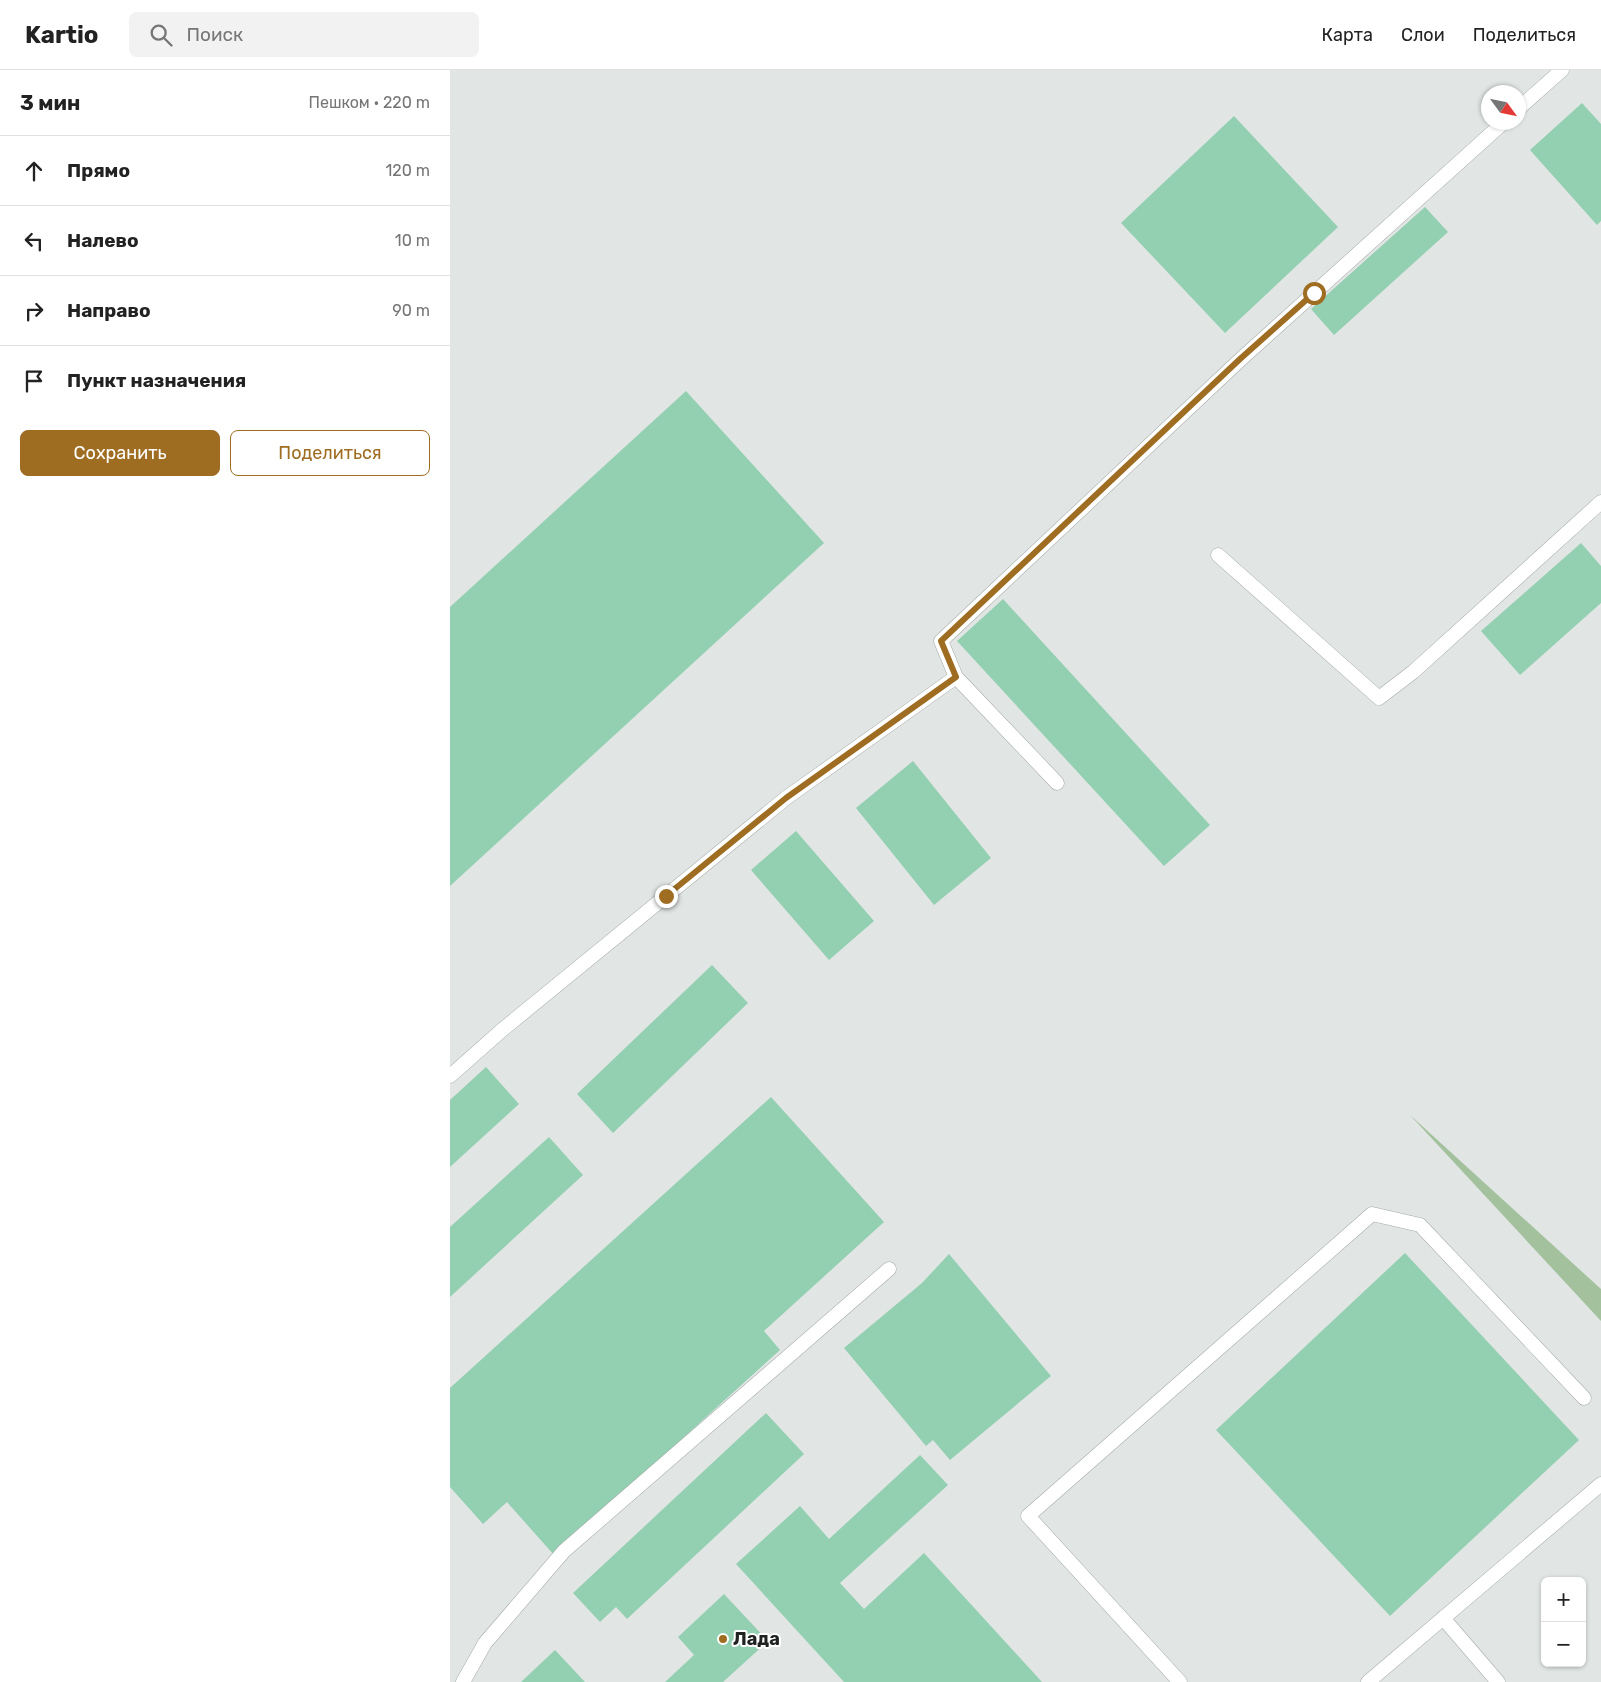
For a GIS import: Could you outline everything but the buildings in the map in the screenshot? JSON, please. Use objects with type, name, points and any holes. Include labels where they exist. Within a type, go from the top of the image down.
[{"type":"lane","points":[[1526,102],[1562,70]]},
{"type":"lane","points":[[1057,783],[956,677],[941,641],[1240,359],[1495,130]]},
{"type":"lane","points":[[1218,555],[1379,698],[1413,672],[1601,502]]},
{"type":"lane","points":[[450,1076],[502,1030],[786,798],[956,677]]},
{"type":"lane","points":[[1174,1680],[1028,1516],[1372,1214],[1420,1225],[1584,1398]]},
{"type":"lane","points":[[463,1682],[485,1643],[564,1551],[889,1269]]},
{"type":"lane","points":[[1368,1682],[1601,1484]]},
{"type":"lane","points":[[1443,1618],[1498,1682]]},
{"type":"green space","points":[[1410,1115],[1601,1289],[1601,1321]]},
{"type":"place","name":"Лада","points":[[723,1639]]},
{"type":"route","points":[[666,896],[786,798],[956,677],[941,641],[1240,359],[1314,293]]}]
